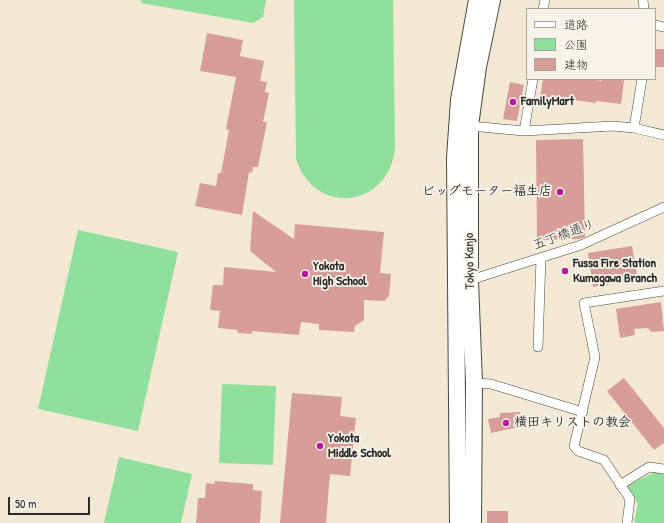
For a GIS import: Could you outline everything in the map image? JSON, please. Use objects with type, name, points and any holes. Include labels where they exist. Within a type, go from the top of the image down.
[{"type":"highway","name":"Tokyo Kanjo","points":[[473,523],[474,383],[463,281],[455,158],[462,78],[477,0]]},
{"type":"highway","name":"Tokyo Kanjo","points":[[458,523],[463,281],[470,126],[478,67],[492,0]]},
{"type":"street","points":[[524,131],[532,80]]},
{"type":"street","points":[[634,128],[642,80]]},
{"type":"street","points":[[470,126],[524,131],[613,126],[634,128],[664,135]]},
{"type":"street","name":"五丁橋通り","points":[[463,281],[581,245],[664,207]]},
{"type":"street","points":[[538,347],[541,258]]},
{"type":"street","points":[[627,523],[630,499],[604,460],[578,451],[574,446],[595,357],[584,303],[664,291]]},
{"type":"street","points":[[474,383],[491,384],[583,412]]},
{"type":"street","points":[[620,485],[649,467],[664,469]]},
{"type":"green space","points":[[141,0],[266,0],[263,17],[253,23],[141,3]]},
{"type":"green space","points":[[294,0],[393,0],[395,149],[389,169],[379,184],[365,194],[350,198],[333,197],[318,190],[305,177],[296,159]]},
{"type":"green space","points":[[78,230],[178,252],[138,431],[38,409]]},
{"type":"green space","points":[[222,384],[276,386],[273,465],[219,463]]},
{"type":"green space","points":[[119,457],[192,474],[181,523],[104,523]]},
{"type":"green space","points":[[657,471],[664,472],[664,523],[636,523],[634,521],[638,504],[627,486]]},
{"type":"building","points":[[207,33],[243,40],[240,56],[264,61],[260,81],[267,82],[265,92],[269,93],[263,122],[267,122],[258,167],[253,167],[252,173],[249,172],[242,215],[195,206],[200,183],[216,186],[218,173],[221,173],[229,130],[226,129],[236,77],[200,71]]},
{"type":"building","points":[[656,49],[664,49],[664,67],[656,67]]},
{"type":"building","points":[[543,80],[624,80],[621,104],[573,100],[573,102],[549,98],[549,100],[540,99]]},
{"type":"building","name":"FamilyMart","points":[[510,82],[524,85],[517,121],[503,119]]},
{"type":"building","points":[[583,139],[585,237],[579,239],[537,240],[536,140]]},
{"type":"building","name":"Yokota High School","points":[[253,211],[294,239],[295,224],[384,232],[380,273],[391,274],[389,296],[384,301],[364,300],[364,320],[355,326],[354,332],[319,330],[319,324],[301,322],[299,335],[252,331],[252,334],[237,333],[238,330],[218,328],[220,311],[210,310],[213,285],[223,285],[224,267],[276,272],[250,251]]},
{"type":"building","points":[[632,246],[638,280],[593,287],[588,253]]},
{"type":"building","points":[[661,302],[664,331],[652,332],[647,328],[634,329],[635,335],[620,338],[616,309]]},
{"type":"building","points":[[624,378],[664,428],[664,443],[654,450],[607,391]]},
{"type":"building","name":"Yokota Middle School","points":[[292,393],[342,397],[340,416],[356,418],[350,476],[330,474],[326,523],[280,523]]},
{"type":"building","name":"横田キリストの教会","points":[[520,412],[523,426],[491,433],[488,419],[500,417],[500,413]]},
{"type":"building","points":[[215,481],[253,484],[253,490],[262,491],[260,523],[196,523],[198,498],[205,498],[206,483],[214,484]]},
{"type":"building","points":[[487,511],[508,511],[508,523],[487,523]]},
{"type":"place","name":"FamilyMart","points":[[513,102]]},
{"type":"place","name":"ビッグモーター福生店","points":[[560,192]]},
{"type":"place","name":"Fussa Fire Station Kumagawa Branch","points":[[565,271]]},
{"type":"place","name":"Yokota High School","points":[[305,274]]},
{"type":"place","name":"横田キリストの教会","points":[[506,423]]},
{"type":"place","name":"Yokota Middle School","points":[[320,446]]}]
